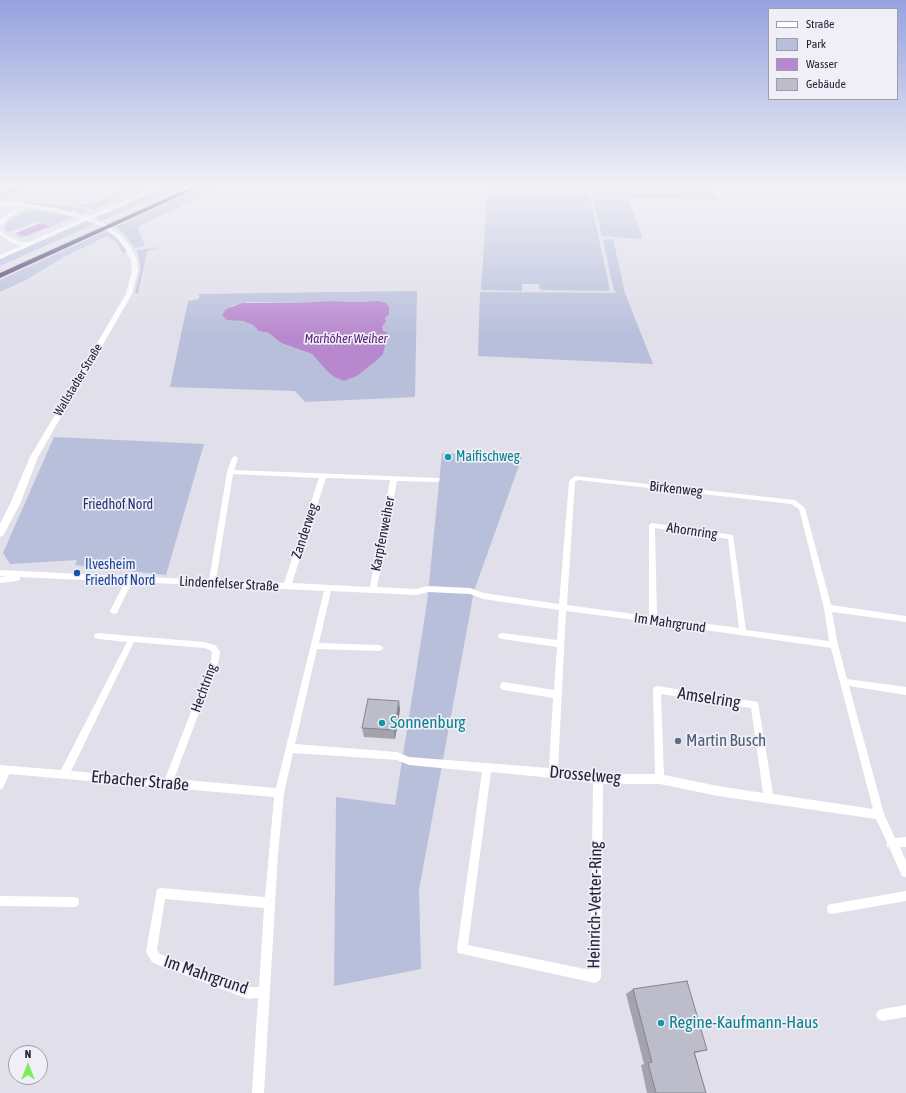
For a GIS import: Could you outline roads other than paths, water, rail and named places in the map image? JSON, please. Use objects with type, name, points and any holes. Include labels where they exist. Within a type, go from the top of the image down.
[{"type":"highway","points":[[0,270],[78,235]]},
{"type":"highway","points":[[0,276],[90,235]]},
{"type":"main road","points":[[5,235],[14,239],[20,244],[30,244],[47,235]]},
{"type":"main road","points":[[14,239],[42,235]]},
{"type":"main road","points":[[0,257],[52,235]]},
{"type":"main road","name":"Wallstadter Straße","points":[[0,533],[40,446],[129,294],[135,271],[134,260],[125,243],[116,235]]},
{"type":"main road","points":[[9,253],[14,239]]},
{"type":"street","points":[[212,583],[230,472],[235,458]]},
{"type":"street","points":[[230,472],[437,480]]},
{"type":"street","name":"Zanderweg","points":[[288,586],[323,476]]},
{"type":"street","name":"Karpfenweiher","points":[[373,590],[394,478]]},
{"type":"street","name":"Birkenweg","points":[[563,607],[571,487],[572,481],[577,478],[794,502],[802,508],[828,608],[834,645]]},
{"type":"street","name":"Ahornring","points":[[653,620],[652,525],[731,537],[743,633]]},
{"type":"street","name":"Lindenfelser Straße","points":[[0,573],[33,576],[328,588]]},
{"type":"street","name":"Lindenfelser Straße","points":[[0,580],[33,576]]},
{"type":"street","points":[[114,611],[129,580]]},
{"type":"street","name":"Im Mahrgrund","points":[[258,1093],[270,903],[279,793],[328,588],[416,592],[428,589],[470,591],[483,596],[834,645]]},
{"type":"street","points":[[553,773],[563,607]]},
{"type":"street","points":[[828,608],[906,619]]},
{"type":"street","name":"Hechtring","points":[[98,636],[204,645],[212,647],[216,651],[215,660],[168,783]]},
{"type":"street","points":[[502,636],[561,644]]},
{"type":"street","points":[[64,774],[132,639]]},
{"type":"street","points":[[834,645],[879,815],[906,872]]},
{"type":"street","points":[[314,646],[379,648]]},
{"type":"street","points":[[844,682],[906,691]]},
{"type":"street","points":[[504,686],[558,695]]},
{"type":"street","name":"Amselring","points":[[660,779],[657,690],[755,705],[769,799]]},
{"type":"street","name":"Drosselweg","points":[[290,748],[397,756],[409,761],[553,773],[598,779],[660,779],[718,791],[879,815]]},
{"type":"street","name":"Heinrich-Vetter-Ring","points":[[487,767],[462,949],[595,977],[598,779]]},
{"type":"street","points":[[0,785],[4,769]]},
{"type":"street","name":"Erbacher Straße","points":[[4,769],[279,793]]},
{"type":"street","points":[[892,843],[906,842]]},
{"type":"street","name":"Im Mahrgrund","points":[[264,992],[248,993],[156,958],[151,952],[161,893],[270,903]]},
{"type":"street","points":[[832,909],[906,896]]},
{"type":"street","points":[[0,901],[74,902]]},
{"type":"street","points":[[882,1015],[906,1011]]},
{"type":"water","name":"Marhöher Weiher","points":[[378,301],[386,303],[389,307],[389,314],[385,318],[386,322],[382,326],[383,331],[388,333],[383,354],[357,376],[344,381],[334,377],[312,354],[281,343],[269,333],[259,331],[253,325],[243,321],[227,320],[222,315],[226,309],[242,303]]},
{"type":"place","name":"Maifischweg","points":[[448,457]]},
{"type":"place","name":"Ilvesheim Friedhof Nord","points":[[77,573]]},
{"type":"place","name":"Sonnenburg","points":[[382,723]]},
{"type":"place","name":"Martin Busch","points":[[678,741]]},
{"type":"place","name":"Regine-Kaufmann-Haus","points":[[661,1023]]},
{"type":"park label","name":"Friedhof Nord","points":[[118,505]]}]
